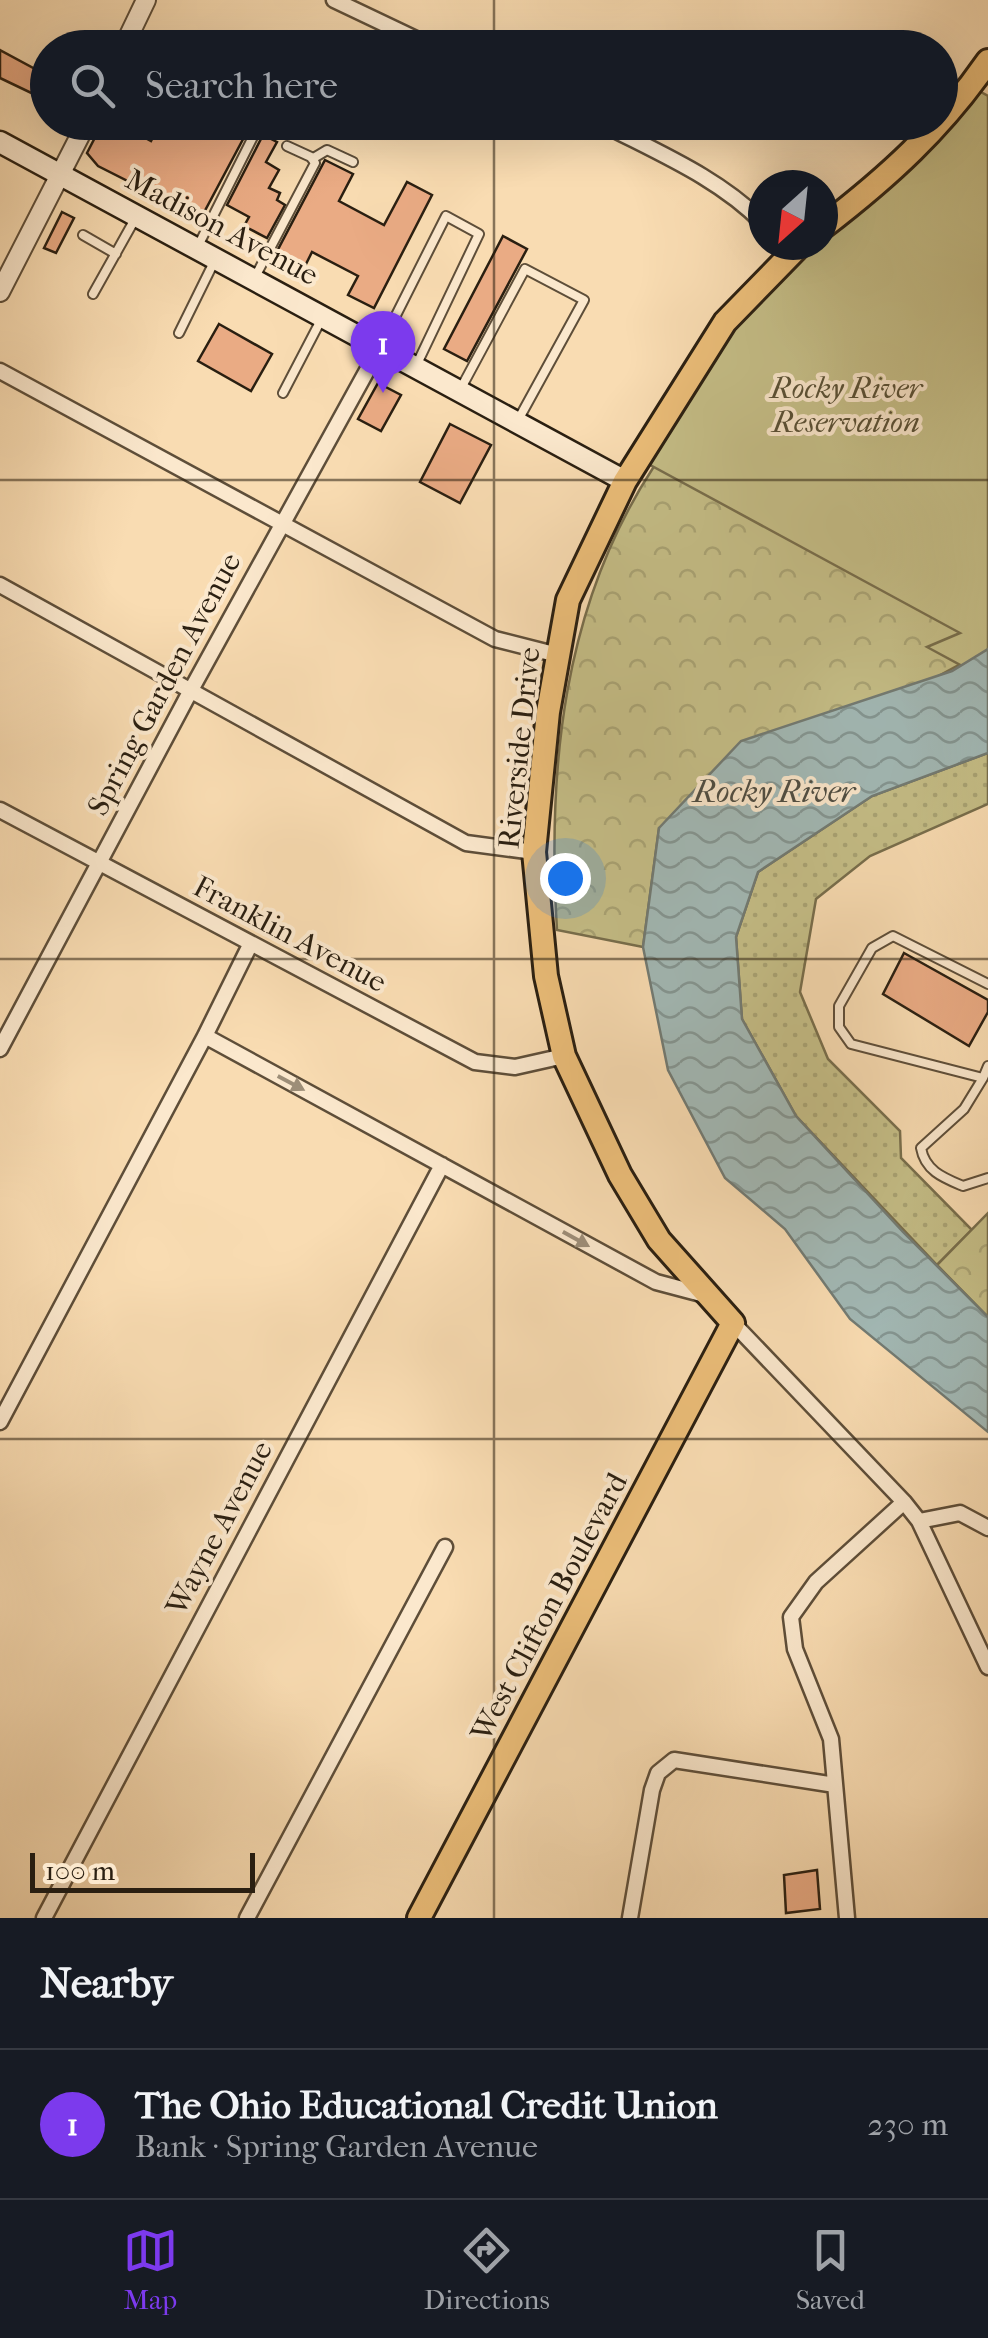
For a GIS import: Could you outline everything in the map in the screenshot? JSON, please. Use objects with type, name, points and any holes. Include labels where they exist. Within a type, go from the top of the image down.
[{"type":"main road","points":[[958,101],[988,61]]},
{"type":"main road","points":[[838,215],[925,140]]},
{"type":"main road","name":"Madison Avenue","points":[[0,142],[626,482]]},
{"type":"main road","name":"Riverside Drive","points":[[734,1324],[659,1240],[630,1191],[564,1056],[546,976],[534,852],[548,712],[568,600],[626,482],[725,322],[780,260]]},
{"type":"main road","name":"West Clifton Boulevard","points":[[418,1918],[734,1324]]},
{"type":"street","points":[[132,30],[146,0]]},
{"type":"street","points":[[334,0],[397,30]]},
{"type":"street","points":[[0,292],[79,140]]},
{"type":"street","points":[[633,140],[718,185],[748,208]]},
{"type":"street","name":"Spring Garden Avenue","points":[[0,1050],[191,690],[380,347]]},
{"type":"street","points":[[0,371],[495,639],[558,655]]},
{"type":"street","points":[[0,585],[466,843],[534,852]]},
{"type":"street","name":"Franklin Avenue","points":[[0,810],[474,1062],[515,1066],[564,1056]]},
{"type":"street","points":[[0,1422],[250,945]]},
{"type":"street","points":[[205,1036],[656,1282],[708,1295]]},
{"type":"street","name":"Wayne Avenue","points":[[44,1918],[442,1165]]},
{"type":"street","name":"Riverside Drive","points":[[734,1324],[919,1521],[988,1667]]},
{"type":"street","points":[[846,1918],[831,1739],[795,1650],[791,1617],[816,1582],[904,1502]]},
{"type":"street","points":[[919,1521],[960,1513],[988,1528]]},
{"type":"street","points":[[247,1918],[445,1547]]},
{"type":"street","points":[[630,1918],[652,1790],[658,1773],[674,1760],[835,1785]]},
{"type":"lane","points":[[179,333],[253,140]]},
{"type":"lane","points":[[254,279],[315,162],[287,146]]},
{"type":"lane","points":[[312,159],[327,150],[353,162]]},
{"type":"lane","points":[[94,294],[137,216]]},
{"type":"lane","points":[[380,347],[446,216],[479,234],[416,366]]},
{"type":"lane","points":[[83,235],[116,254]]},
{"type":"lane","points":[[460,390],[525,269],[584,300],[517,422]]},
{"type":"lane","points":[[283,393],[323,316]]},
{"type":"lane","points":[[983,1078],[850,1044],[839,1027],[838,1006],[872,948],[893,936],[988,984]]},
{"type":"lane","points":[[988,1066],[964,1109],[921,1148],[923,1158],[937,1175],[963,1186],[988,1178]]},
{"type":"green space","name":"Rocky River Reservation","points":[[972,87],[988,96],[988,680],[927,647],[960,633],[641,460],[712,344],[793,260],[838,260],[838,217],[918,140],[958,140],[958,101]]},
{"type":"green space","points":[[721,385],[988,649],[659,828],[643,947],[557,930],[555,809],[559,749],[580,632],[623,521],[653,468]]},
{"type":"green space","points":[[988,753],[988,804],[870,856],[816,899],[800,992],[828,1059],[900,1131],[901,1158],[972,1230],[937,1265],[796,1116],[742,1019],[736,937],[758,872],[872,796]]},
{"type":"green space","points":[[988,1213],[988,1317],[937,1265]]},
{"type":"water","name":"Rocky River","points":[[988,649],[988,753],[872,796],[758,872],[736,937],[742,1019],[796,1116],[988,1317],[988,1432],[850,1319],[785,1229],[725,1178],[668,1070],[643,947],[659,828],[741,741],[952,671]]},
{"type":"building","points":[[0,50],[30,66],[30,92],[0,78]]},
{"type":"building","points":[[94,140],[243,140],[201,218],[98,166],[87,153]]},
{"type":"building","points":[[260,140],[277,142],[266,162],[279,170],[269,188],[280,193],[277,200],[285,205],[267,238],[244,226],[249,217],[227,205]]},
{"type":"building","points":[[325,160],[353,174],[339,201],[384,225],[407,182],[432,195],[374,308],[348,295],[358,276],[312,252],[302,272],[274,257]]},
{"type":"building","points":[[62,212],[74,218],[56,253],[44,248]]},
{"type":"building","points":[[503,236],[527,249],[467,361],[444,349]]},
{"type":"building","points":[[219,324],[272,354],[251,391],[198,361]]},
{"type":"building","points":[[378,383],[401,395],[381,431],[358,419]]},
{"type":"building","points":[[450,424],[491,445],[460,503],[420,482]]},
{"type":"building","points":[[904,953],[988,1000],[988,1012],[969,1046],[883,994]]},
{"type":"building","points":[[817,1870],[820,1909],[786,1913],[784,1875]]},
{"type":"place","name":"The Ohio Educational Credit Union","points":[[383,393]]}]
